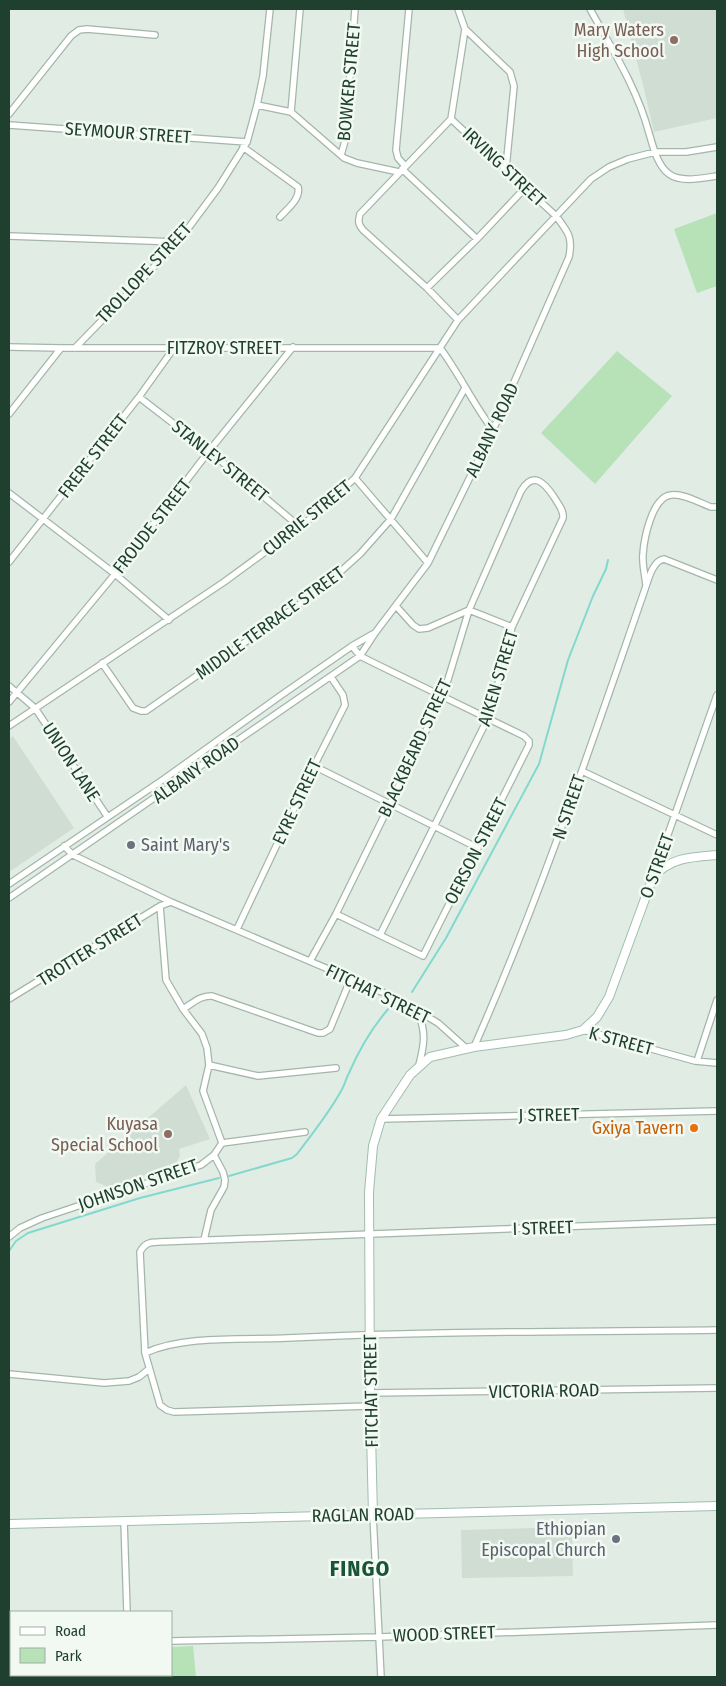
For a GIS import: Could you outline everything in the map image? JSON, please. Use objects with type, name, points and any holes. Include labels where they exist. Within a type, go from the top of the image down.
[{"type":"street","name":"TROLLOPE STREET","points":[[75,348],[178,242],[218,188],[245,144],[257,105],[263,76],[270,9]]},
{"type":"street","points":[[291,112],[300,9]]},
{"type":"street","name":"BOWKER STREET","points":[[341,156],[345,141],[356,9]]},
{"type":"street","points":[[409,9],[396,150],[398,158],[402,169],[477,239]]},
{"type":"street","points":[[458,9],[465,28],[510,72],[513,79],[506,168]]},
{"type":"street","points":[[590,9],[627,75],[640,103],[655,152],[664,170],[670,175],[679,178],[690,179],[717,176]]},
{"type":"street","points":[[458,320],[427,288],[363,230],[358,220],[360,214],[451,119],[465,28]]},
{"type":"street","points":[[9,114],[71,36],[79,30],[87,29],[155,35]]},
{"type":"street","points":[[257,105],[291,112],[341,156],[357,163],[402,169]]},
{"type":"street","name":"IRVING STREET","points":[[451,119],[556,216]]},
{"type":"street","name":"SEYMOUR STREET","points":[[9,125],[245,144]]},
{"type":"street","points":[[245,144],[298,188],[298,197],[280,217]]},
{"type":"street","points":[[556,216],[592,179],[609,167],[628,159],[655,152],[686,152],[717,147]]},
{"type":"street","points":[[427,288],[525,188]]},
{"type":"street","name":"CURRIE STREET","points":[[9,726],[170,620],[300,527],[355,478],[458,320],[556,216]]},
{"type":"street","name":"ALBANY ROAD","points":[[10,896],[73,855],[360,656],[428,563],[493,430],[569,257],[572,245],[570,237],[556,216]]},
{"type":"street","points":[[9,236],[178,242]]},
{"type":"street","name":"FITZROY STREET","points":[[9,347],[440,348]]},
{"type":"street","name":"FROUDE STREET","points":[[9,702],[115,574],[293,347]]},
{"type":"street","points":[[9,414],[61,348]]},
{"type":"street","name":"FRERE STREET","points":[[9,562],[174,348]]},
{"type":"street","points":[[440,348],[493,430]]},
{"type":"street","name":"MIDDLE TERRACE STREET","points":[[102,663],[133,708],[141,711],[151,709],[320,590],[360,554],[391,519],[465,388]]},
{"type":"street","name":"STANLEY STREET","points":[[138,397],[209,452],[300,527]]},
{"type":"street","points":[[355,478],[428,563]]},
{"type":"street","name":"BLACKBEARD STREET","points":[[310,961],[336,914],[388,804],[443,696],[469,610],[521,491],[528,483],[535,480]]},
{"type":"street","name":"AIKEN STREET","points":[[380,935],[488,718],[512,627],[563,518],[564,513],[561,507],[548,488],[540,481],[535,480]]},
{"type":"street","points":[[9,493],[115,574],[170,620]]},
{"type":"street","points":[[646,587],[642,556],[644,540],[655,509],[662,499],[665,496],[675,495],[711,507],[717,507]]},
{"type":"street","name":"N STREET","points":[[470,1048],[497,995],[546,871],[656,563],[664,559],[672,561],[717,580]]},
{"type":"street","points":[[396,606],[419,630],[469,610],[512,627]]},
{"type":"street","name":"ALBANY ROAD","points":[[9,884],[164,779],[352,646],[375,633]]},
{"type":"street","points":[[352,646],[360,656],[488,718]]},
{"type":"street","name":"EYRE STREET","points":[[237,929],[345,705],[344,695],[330,677]]},
{"type":"street","name":"UNION LANE","points":[[9,686],[35,708],[107,816]]},
{"type":"street","name":"O STREET","points":[[583,1030],[597,1017],[609,997],[717,695]]},
{"type":"street","points":[[280,696],[287,706]]},
{"type":"street","name":"OERSON STREET","points":[[380,935],[423,956],[478,848],[529,745],[529,741],[524,736],[488,718]]},
{"type":"street","points":[[314,766],[478,848]]},
{"type":"street","points":[[582,771],[717,835]]},
{"type":"street","points":[[164,779],[170,787]]},
{"type":"street","name":"FITCHAT STREET","points":[[64,846],[73,855],[171,902],[351,978],[417,1009],[438,1022],[470,1048]]},
{"type":"street","points":[[652,877],[668,863],[679,859],[717,855]]},
{"type":"street","name":"TROTTER STREET","points":[[9,999],[160,906],[171,902]]},
{"type":"street","points":[[160,906],[166,980],[183,1009],[202,1034],[207,1048],[208,1065],[203,1091],[222,1143],[304,1132]]},
{"type":"street","points":[[336,914],[380,935]]},
{"type":"street","points":[[183,1009],[201,997],[206,995],[212,996],[323,1034],[330,1029],[351,978]]},
{"type":"street","points":[[697,1061],[717,1000]]},
{"type":"street","points":[[417,1009],[424,1026],[425,1043],[419,1065]]},
{"type":"street","name":"K STREET","points":[[470,1048],[566,1035],[583,1030],[697,1061],[717,1063]]},
{"type":"street","name":"FITCHAT STREET","points":[[373,1515],[369,1234],[371,1160],[381,1119],[404,1083],[419,1065],[430,1057],[470,1048]]},
{"type":"street","points":[[208,1065],[258,1076],[336,1068]]},
{"type":"street","name":"J STREET","points":[[381,1119],[717,1111]]},
{"type":"street","name":"JOHNSON STREET","points":[[9,1237],[20,1228],[42,1218],[201,1165],[214,1155],[222,1143]]},
{"type":"street","points":[[204,1240],[211,1210],[224,1187],[225,1180],[214,1155]]},
{"type":"street","name":"I STREET","points":[[370,1406],[174,1412],[166,1410],[160,1405],[145,1352],[140,1252],[145,1244],[150,1242],[717,1222]]},
{"type":"street","points":[[145,1352],[172,1344],[204,1341],[370,1334],[717,1330]]},
{"type":"street","points":[[9,1374],[104,1383],[129,1381],[150,1369]]},
{"type":"street","name":"VICTORIA ROAD","points":[[370,1393],[717,1388]]},
{"type":"street","name":"RAGLAN ROAD","points":[[9,1524],[717,1506]]},
{"type":"street","points":[[373,1515],[381,1677]]},
{"type":"street","points":[[124,1521],[127,1611]]},
{"type":"street","name":"WOOD STREET","points":[[172,1641],[379,1637],[717,1625]]},
{"type":"shaded area","name":"Mary Waters High School","points":[[623,9],[717,9],[717,118],[654,132]]},
{"type":"shaded area","points":[[13,736],[74,828],[9,872],[9,739]]},
{"type":"shaded area","name":"Kuyasa Special School","points":[[186,1085],[210,1139],[179,1149],[180,1156],[176,1163],[111,1188],[96,1182],[95,1164]]},
{"type":"shaded area","points":[[572,1527],[573,1576],[462,1578],[461,1530]]},
{"type":"green space","points":[[717,213],[717,286],[697,293],[674,229]]},
{"type":"green space","points":[[617,351],[672,396],[595,484],[541,433]]},
{"type":"green space","points":[[193,1646],[196,1677],[84,1677],[172,1676],[172,1647]]},
{"type":"waterway","points":[[412,992],[446,938],[539,764],[568,660],[608,560]]},
{"type":"waterway","points":[[229,1176],[292,1158],[297,1154],[321,1123],[342,1089],[367,1038],[390,1007]]},
{"type":"waterway","points":[[9,1251],[16,1241],[28,1233],[140,1198],[219,1178]]},
{"type":"place","name":"Mary Waters High School","points":[[674,40]]},
{"type":"place","name":"Saint Mary's","points":[[131,845]]},
{"type":"place","name":"Gxiya Tavern","points":[[694,1128]]},
{"type":"place","name":"Kuyasa Special School","points":[[168,1134]]},
{"type":"place","name":"Ethiopian Episcopal Church","points":[[616,1539]]},
{"type":"district","name":"FINGO","points":[[360,1568]]}]
